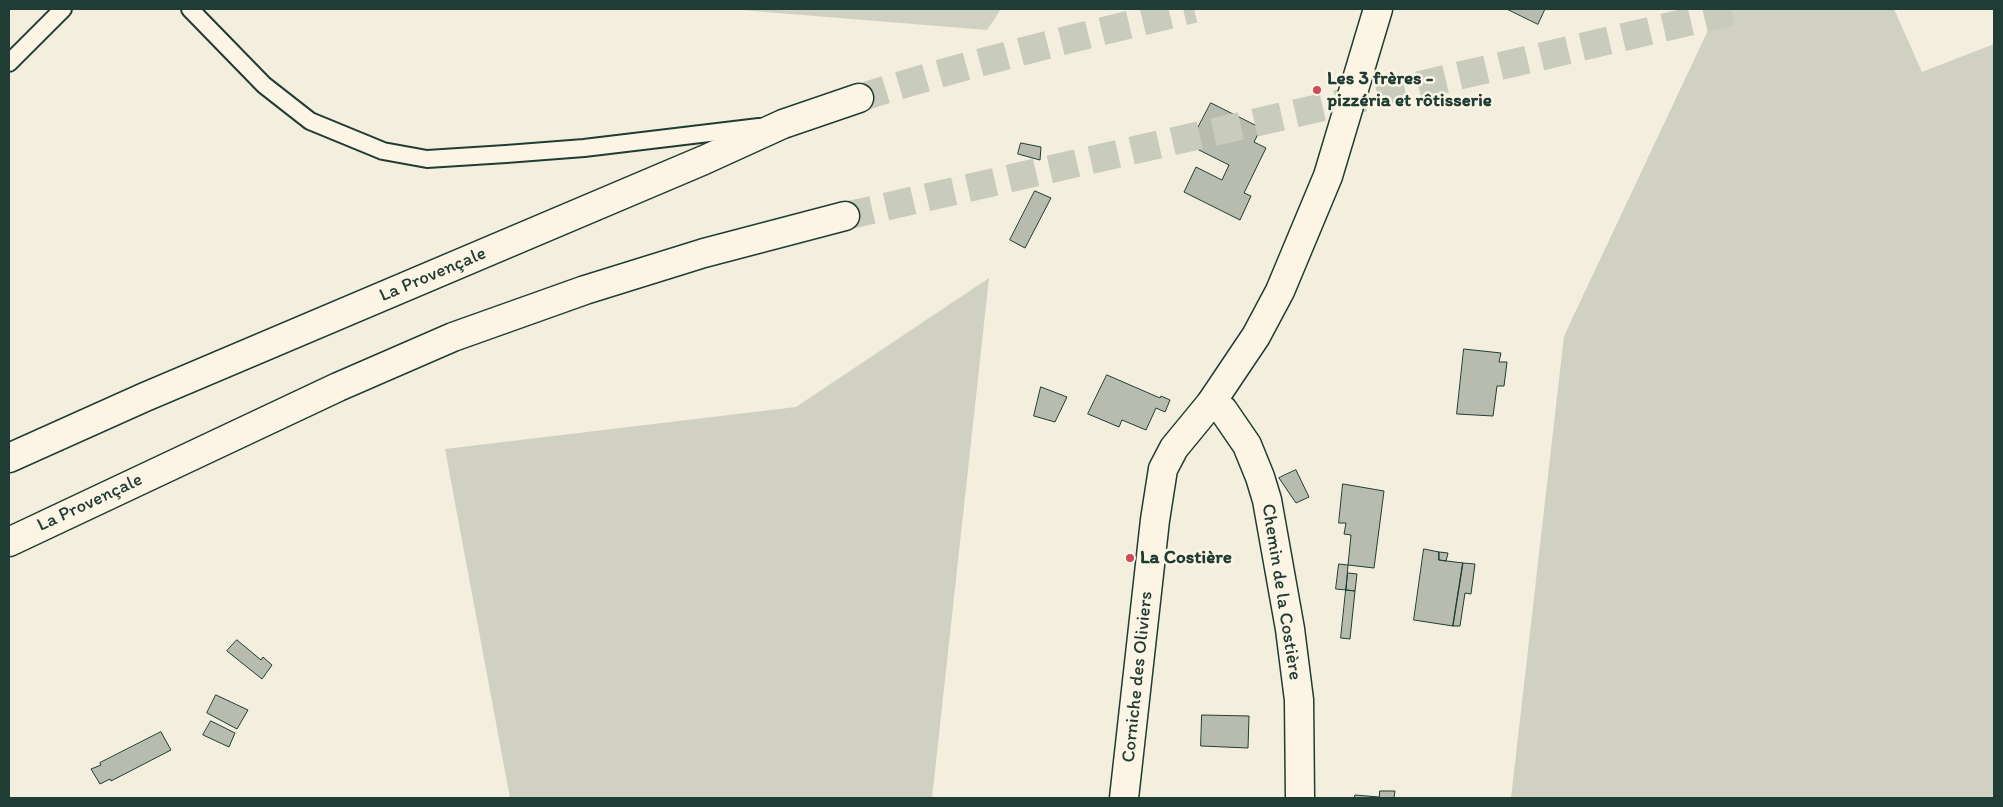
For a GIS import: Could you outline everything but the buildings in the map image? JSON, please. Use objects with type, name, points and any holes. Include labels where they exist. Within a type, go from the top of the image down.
[{"type":"main road","name":"Corniche des Oliviers","points":[[1124,798],[1155,520],[1163,469],[1174,448],[1211,403],[1260,329],[1280,291],[1328,176],[1378,9]]},
{"type":"main road","name":"La Provençale","points":[[9,458],[145,397],[695,164],[783,124],[859,98]]},
{"type":"main road","name":"La Provençale","points":[[9,542],[338,387],[452,337],[585,290],[704,253],[845,216]]},
{"type":"main road","name":"Chemin de la Costière","points":[[1211,403],[1223,410],[1247,445],[1267,500],[1290,629],[1299,700],[1300,798]]},
{"type":"lane","points":[[9,63],[63,9]]},
{"type":"lane","points":[[190,9],[264,85],[310,121],[383,151],[427,159],[506,154],[584,148],[783,124]]},
{"type":"shaded area","points":[[729,9],[1001,9],[987,30]]},
{"type":"shaded area","points":[[1718,9],[1894,9],[1922,72],[1994,44],[1994,798],[1511,798],[1564,336]]},
{"type":"shaded area","points":[[989,278],[932,798],[510,798],[445,449],[796,407]]},
{"type":"tunnel","points":[[859,98],[984,62],[1194,9]]},
{"type":"tunnel","points":[[845,216],[1407,88],[1743,9]]},
{"type":"place","name":"Les 3 frères - pizzéria et rôtisserie","points":[[1317,90]]},
{"type":"place","name":"La Costière","points":[[1130,558]]}]
